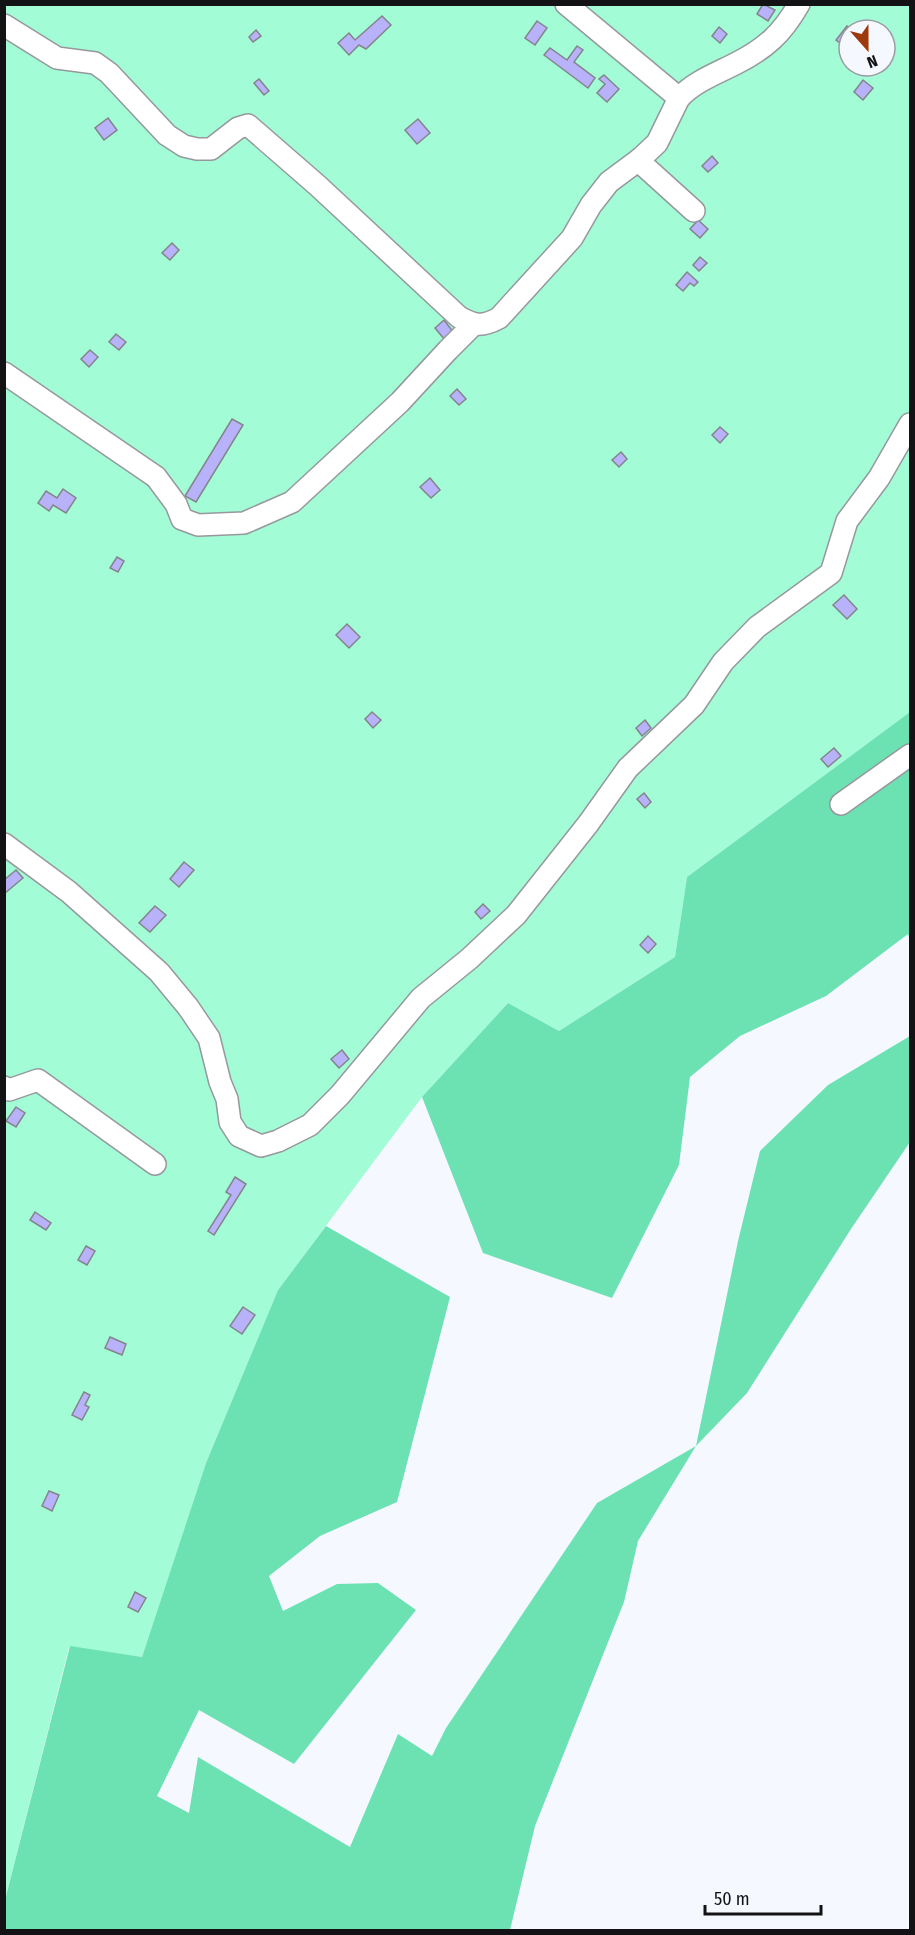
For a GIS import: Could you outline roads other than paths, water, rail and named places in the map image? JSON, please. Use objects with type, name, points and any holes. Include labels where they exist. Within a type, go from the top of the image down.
[{"type":"street","points":[[566,4],[679,99]]},
{"type":"street","points":[[4,25],[57,58],[95,63],[109,73],[167,135],[184,146],[211,149],[238,128],[248,125],[317,185],[459,317],[473,325],[489,324],[499,318],[572,238],[591,205],[609,182],[657,143],[679,99],[703,80],[769,43],[787,26],[799,4]]},
{"type":"street","points":[[640,159],[642,164],[694,212]]},
{"type":"street","points":[[4,373],[156,477],[176,504],[182,519],[198,525],[244,523],[292,502],[400,402],[473,325]]},
{"type":"street","points":[[4,844],[69,892],[159,972],[188,1007],[209,1038],[220,1082],[227,1099],[230,1122],[239,1136],[261,1146],[278,1142],[310,1125],[340,1095],[421,998],[469,959],[516,915],[588,824],[628,768],[694,705],[723,662],[757,627],[831,573],[847,521],[879,478],[910,424]]},
{"type":"street","points":[[841,804],[910,755]]},
{"type":"street","points":[[4,1087],[9,1090],[38,1080],[155,1164]]}]
